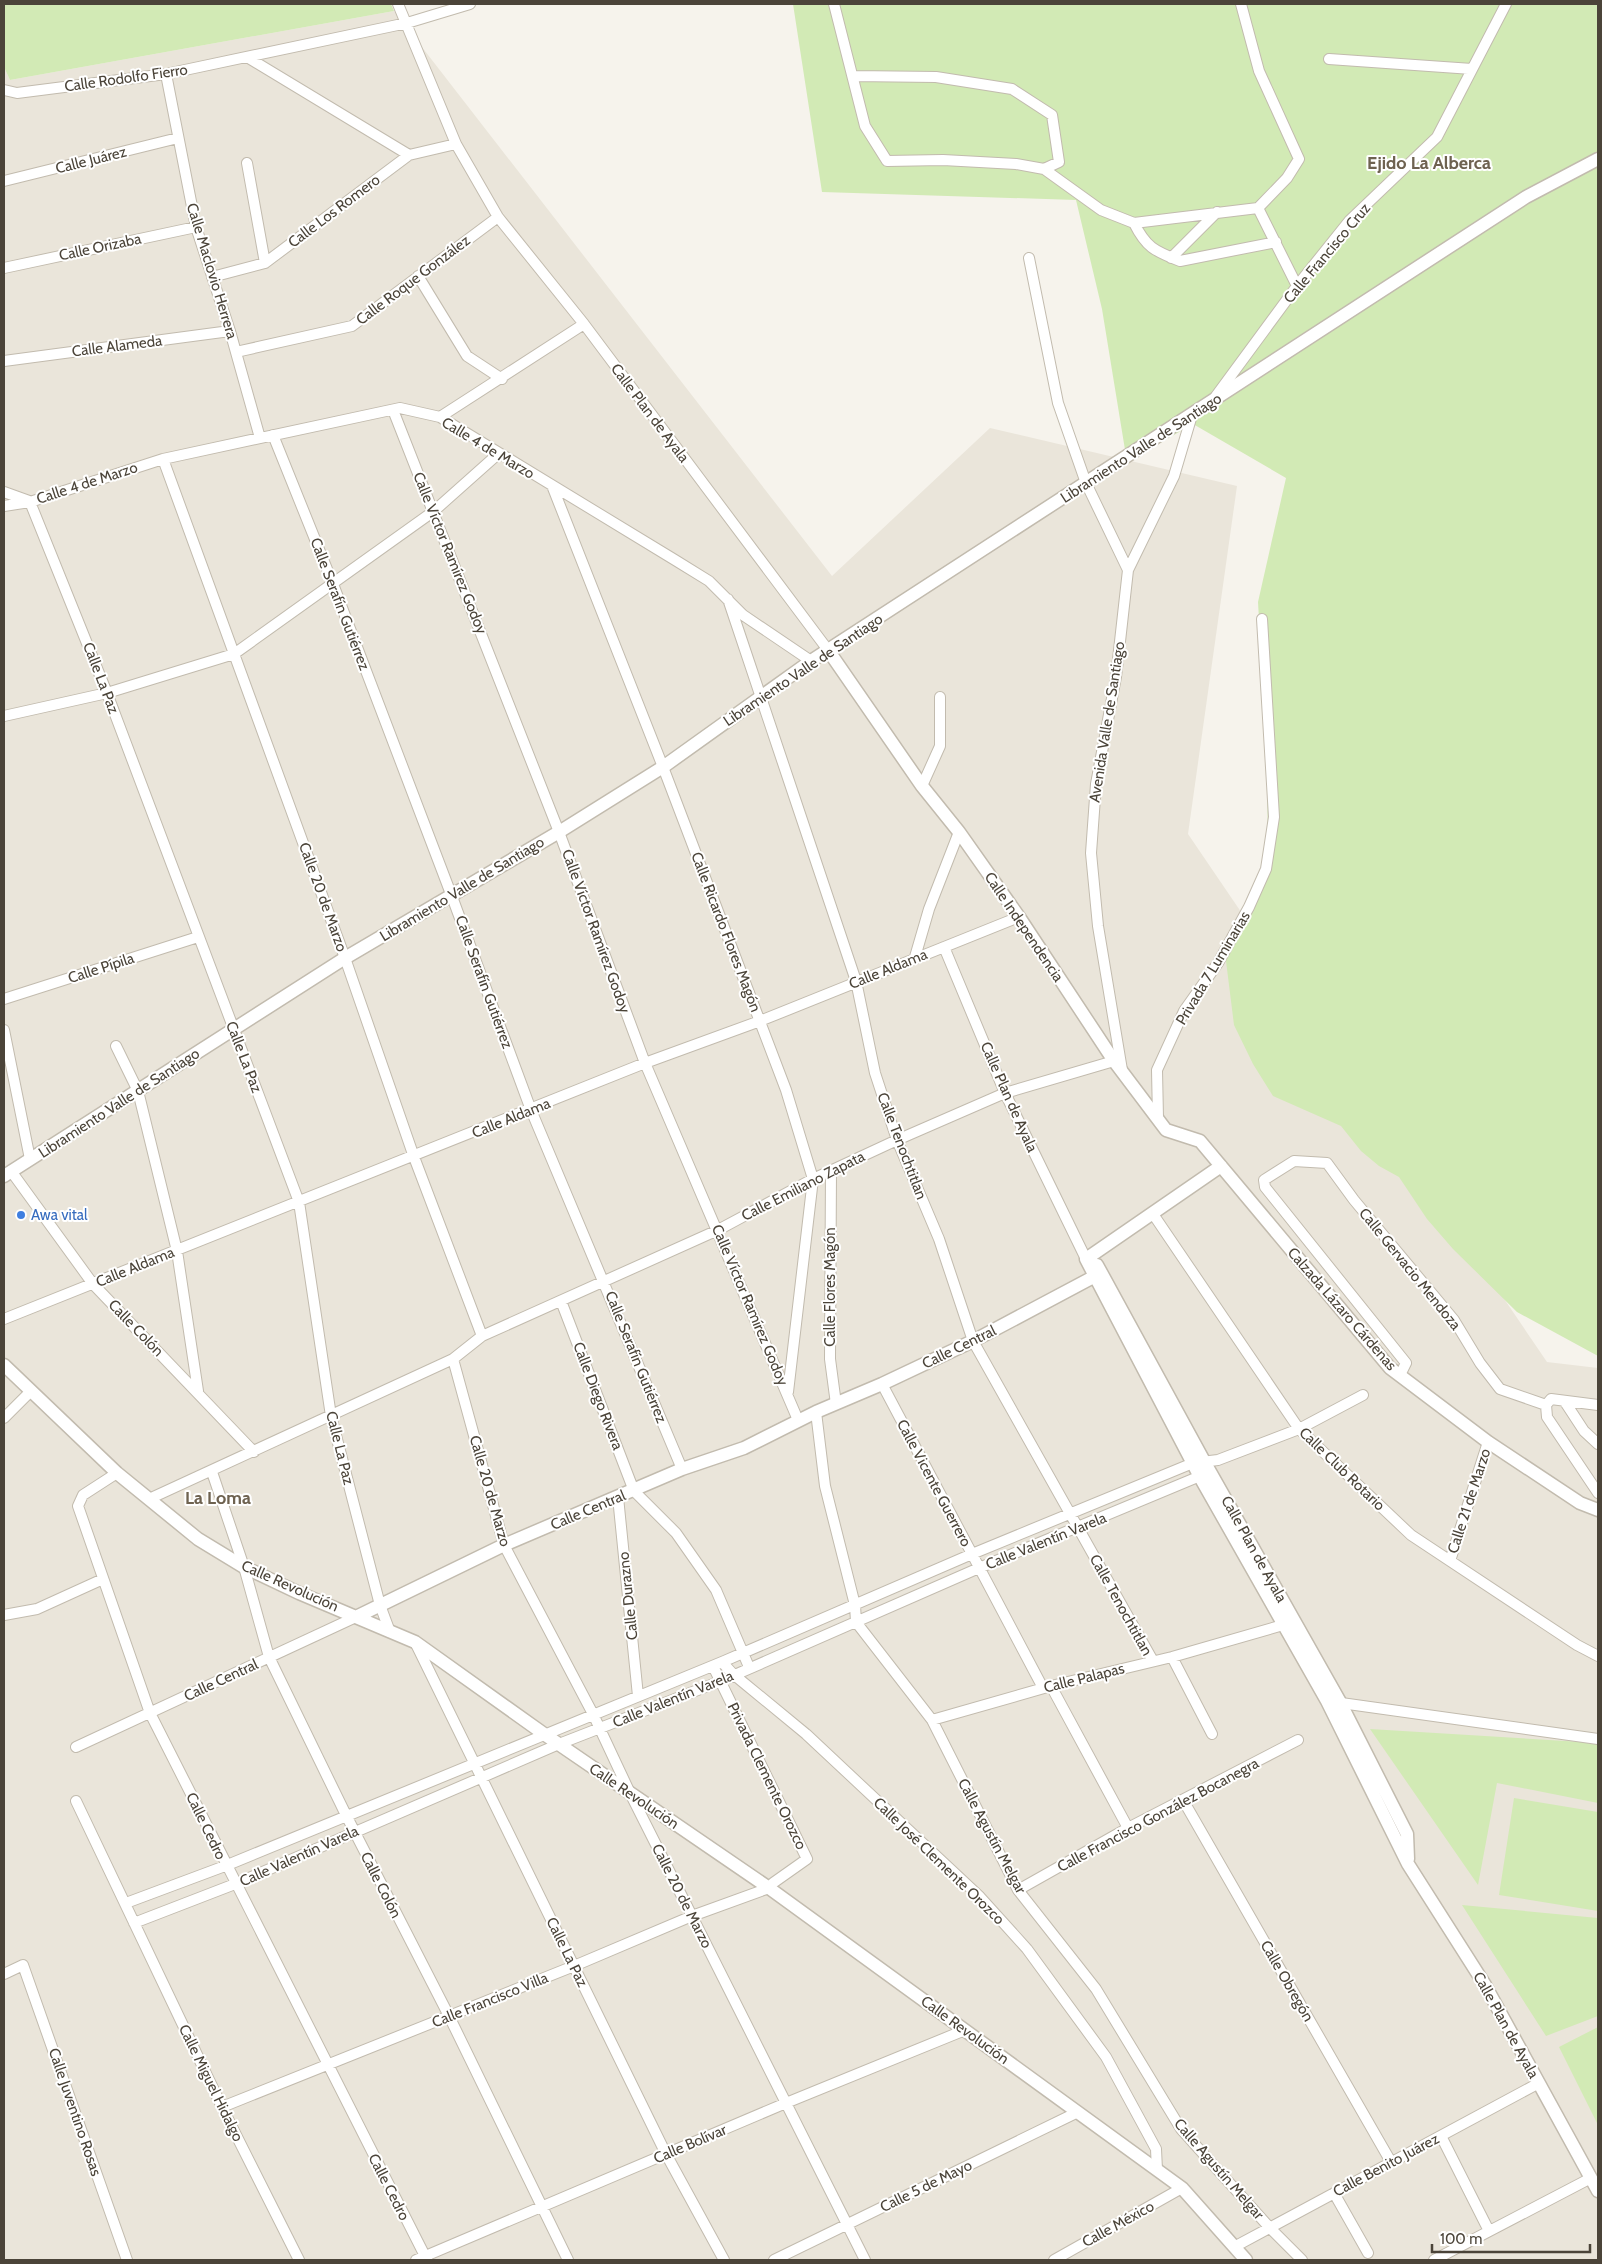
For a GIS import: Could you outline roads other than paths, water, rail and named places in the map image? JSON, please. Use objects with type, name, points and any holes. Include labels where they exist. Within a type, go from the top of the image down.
[{"type":"street","name":"Calle Plan de Ayala","points":[[398,4],[456,144],[498,217],[584,324],[828,650],[922,786]]},
{"type":"street","name":"Calle Rodolfo Fierro","points":[[4,90],[17,93],[166,74],[407,23],[470,4]]},
{"type":"street","points":[[834,4],[865,126],[886,161],[943,160],[1016,164],[1044,169],[1101,210],[1134,223],[1258,208],[1287,178],[1299,159],[1259,71],[1241,4]]},
{"type":"street","name":"Calle Francisco Cruz","points":[[1211,402],[1297,286],[1350,220],[1437,137],[1506,4]]},
{"type":"street","points":[[247,57],[409,155]]},
{"type":"street","points":[[1329,59],[1472,69]]},
{"type":"street","name":"Calle Maclovio Herrera","points":[[166,74],[196,227],[230,331],[260,438]]},
{"type":"street","points":[[853,76],[936,77],[1012,89],[1052,114],[1059,162],[1044,169]]},
{"type":"street","name":"Calle Juárez","points":[[4,181],[178,138]]},
{"type":"street","name":"Calle Los Romero","points":[[212,277],[265,263],[409,155],[456,144]]},
{"type":"street","name":"Libramiento Valle de Santiago","points":[[8,1174],[345,958],[559,832],[664,767],[811,661],[1526,197],[1598,158]]},
{"type":"street","points":[[247,163],[265,263]]},
{"type":"street","points":[[1258,208],[1297,286]]},
{"type":"street","points":[[1171,258],[1217,212]]},
{"type":"street","name":"Calle Roque González","points":[[236,352],[352,326],[498,217]]},
{"type":"street","points":[[1134,223],[1144,242],[1171,258],[1180,261],[1276,242]]},
{"type":"street","name":"Calle Orizaba","points":[[4,268],[196,227]]},
{"type":"street","points":[[1029,258],[1058,403],[1086,483],[1128,570]]},
{"type":"street","points":[[418,276],[467,356],[502,379]]},
{"type":"street","points":[[440,417],[502,379],[584,324]]},
{"type":"street","name":"Calle Alameda","points":[[4,361],[230,331]]},
{"type":"street","name":"Calle 4 de Marzo","points":[[4,492],[30,502],[162,459],[400,408],[440,417],[553,488],[675,560],[709,581],[743,615],[811,661]]},
{"type":"street","name":"Calle Víctor Ramírez Godoy","points":[[393,410],[434,510],[559,832],[645,1063],[798,1420]]},
{"type":"street","name":"Avenida Valle de Santiago","points":[[1122,1071],[1098,926],[1092,853],[1096,784],[1116,677],[1128,570],[1174,476],[1192,415]]},
{"type":"street","name":"Calle Serafín Gutiérrez","points":[[273,435],[333,584],[531,1110],[682,1469]]},
{"type":"street","points":[[4,716],[107,693],[234,654],[434,510],[498,454]]},
{"type":"street","name":"Calle 20 de Marzo","points":[[162,459],[345,958],[414,1157],[482,1336]]},
{"type":"street","name":"Calle Ricardo Flores Magón","points":[[553,488],[664,767],[786,1090],[813,1179],[788,1393]]},
{"type":"street","points":[[4,506],[30,502]]},
{"type":"street","name":"Calle La Paz","points":[[30,502],[107,693],[299,1202],[331,1416],[380,1605],[390,1632]]},
{"type":"street","name":"Calle Tenochtitlan","points":[[728,599],[856,981],[875,1073],[897,1140],[939,1239],[973,1341],[1153,1661]]},
{"type":"street","name":"Privada 7 Luminarias","points":[[1158,1118],[1157,1070],[1184,1011],[1218,964],[1249,907],[1266,869],[1274,817],[1262,619]]},
{"type":"street","points":[[922,786],[940,746],[940,697]]},
{"type":"street","name":"Calle Independencia","points":[[922,786],[959,832],[1019,917],[1122,1071]]},
{"type":"street","points":[[915,958],[929,909],[959,832]]},
{"type":"street","name":"Calle Aldama","points":[[4,1319],[414,1157],[645,1063],[760,1021],[1019,917]]},
{"type":"street","name":"Calle Pípila","points":[[4,999],[198,937]]},
{"type":"street","name":"Calle Plan de Ayala","points":[[944,946],[1005,1094],[1079,1244],[1088,1257],[1202,1468],[1290,1623],[1340,1702],[1407,1834],[1408,1864]]},
{"type":"street","points":[[4,1030],[30,1159]]},
{"type":"street","points":[[116,1046],[138,1091],[177,1251],[198,1392]]},
{"type":"street","name":"Calle Emiliano Zapata","points":[[150,1499],[453,1359],[482,1336],[718,1230],[813,1179],[897,1140],[1005,1094],[1114,1061]]},
{"type":"street","name":"Calzada Lázaro Cárdenas","points":[[1122,1071],[1166,1130],[1200,1142],[1390,1368],[1488,1442],[1580,1503],[1598,1510]]},
{"type":"street","name":"Calle Gervacio Mendoza","points":[[1400,1375],[1406,1363],[1265,1187],[1264,1180],[1294,1161],[1327,1163],[1354,1200],[1454,1320],[1480,1363],[1500,1389],[1546,1405],[1551,1399],[1598,1405]]},
{"type":"street","points":[[1088,1257],[1221,1166]]},
{"type":"street","name":"Calle Flores Magón","points":[[831,1170],[830,1359],[836,1404]]},
{"type":"street","name":"Calle Colón","points":[[8,1174],[93,1284],[254,1452]]},
{"type":"street","name":"Calle Club Rotario","points":[[1153,1214],[1299,1429],[1411,1535],[1577,1645],[1598,1656]]},
{"type":"street","name":"Calle Central","points":[[76,1748],[358,1616],[504,1545],[682,1469],[744,1448],[798,1420],[882,1384],[973,1341],[1097,1274]]},
{"type":"street","name":"Calle Diego Rivera","points":[[561,1301],[634,1491]]},
{"type":"street","name":"Calle 20 de Marzo","points":[[453,1359],[504,1545],[593,1714],[630,1793],[865,2260]]},
{"type":"street","name":"Calle Revolución","points":[[4,1365],[117,1473],[198,1539],[244,1567],[299,1593],[358,1616],[415,1642],[544,1734],[769,1888],[1182,2188],[1238,2244],[1246,2260]]},
{"type":"street","name":"Calle Vicente Guerrero","points":[[882,1384],[979,1568],[1128,1828]]},
{"type":"street","points":[[4,1418],[31,1391]]},
{"type":"street","points":[[1202,1468],[1299,1429],[1363,1395]]},
{"type":"street","points":[[1565,1402],[1584,1431],[1598,1444]]},
{"type":"street","points":[[1546,1405],[1547,1417],[1598,1493]]},
{"type":"street","points":[[816,1412],[825,1486],[855,1605],[856,1622]]},
{"type":"street","name":"Calle 21 de Marzo","points":[[1450,1560],[1488,1442]]},
{"type":"street","name":"Calle Valentín Varela","points":[[126,1903],[225,1866],[718,1664],[972,1554],[1070,1514],[1202,1468]]},
{"type":"street","name":"Calle Valentín Varela","points":[[134,1923],[235,1884],[559,1744],[721,1681],[733,1674],[979,1568],[1078,1528],[1202,1468]]},
{"type":"street","name":"Calle Colón","points":[[212,1472],[244,1567],[269,1657],[346,1816],[449,2016],[543,2205],[568,2260]]},
{"type":"street","name":"Calle Cedro","points":[[117,1473],[83,1495],[78,1506],[150,1713],[423,2259]]},
{"type":"street","points":[[634,1491],[676,1533],[716,1590],[749,1667]]},
{"type":"street","name":"Calle Durazno","points":[[618,1497],[638,1696]]},
{"type":"street","points":[[4,1615],[30,1611],[103,1579]]},
{"type":"street","name":"Calle Agustín Melgar","points":[[856,1622],[932,1720],[1018,1890],[1096,1989],[1181,2129],[1266,2229],[1302,2260]]},
{"type":"street","name":"Calle Plan de Ayala","points":[[1290,1623],[1408,1864],[1484,1985],[1598,2191]]},
{"type":"street","name":"Calle Palapas","points":[[932,1720],[1047,1687],[1172,1657],[1290,1623]]},
{"type":"street","name":"Calle La Paz","points":[[415,1642],[666,2154],[724,2260]]},
{"type":"street","points":[[1172,1657],[1212,1734]]},
{"type":"street","name":"Calle José Clemente Orozco","points":[[718,1664],[733,1674],[806,1734],[965,1883],[1027,1949],[1106,2058],[1156,2149],[1157,2170]]},
{"type":"street","name":"Privada Clemente Orozco","points":[[718,1664],[721,1681],[807,1858]]},
{"type":"street","points":[[1327,1701],[1598,1739]]},
{"type":"street","name":"Calle Francisco González Bocanegra","points":[[1018,1890],[1128,1828],[1298,1740]]},
{"type":"street","name":"Calle Obregón","points":[[1184,1800],[1392,2162]]},
{"type":"street","name":"Calle Miguel Hidalgo","points":[[76,1802],[222,2107],[299,2260]]},
{"type":"street","name":"Calle Francisco Villa","points":[[222,2107],[574,1966],[692,1916],[769,1888],[807,1858]]},
{"type":"street","name":"Calle Juventino Rosas","points":[[4,1974],[23,1965],[127,2260]]},
{"type":"street","name":"Calle Bolívar","points":[[423,2259],[543,2205],[965,2030]]},
{"type":"street","name":"Calle Benito Juárez","points":[[1238,2244],[1539,2083]]},
{"type":"street","name":"Calle 5 de Mayo","points":[[774,2260],[1078,2112]]},
{"type":"street","points":[[1440,2136],[1489,2231]]},
{"type":"street","points":[[1434,2260],[1592,2178]]},
{"type":"street","name":"Calle México","points":[[1054,2260],[1182,2188]]},
{"type":"street","points":[[1334,2192],[1368,2253]]},
{"type":"place","name":"Awa vital","points":[[21,1215]]},
{"type":"district","name":"Ejido La Alberca","points":[[1429,163]]},
{"type":"district","name":"La Loma","points":[[218,1498]]}]
